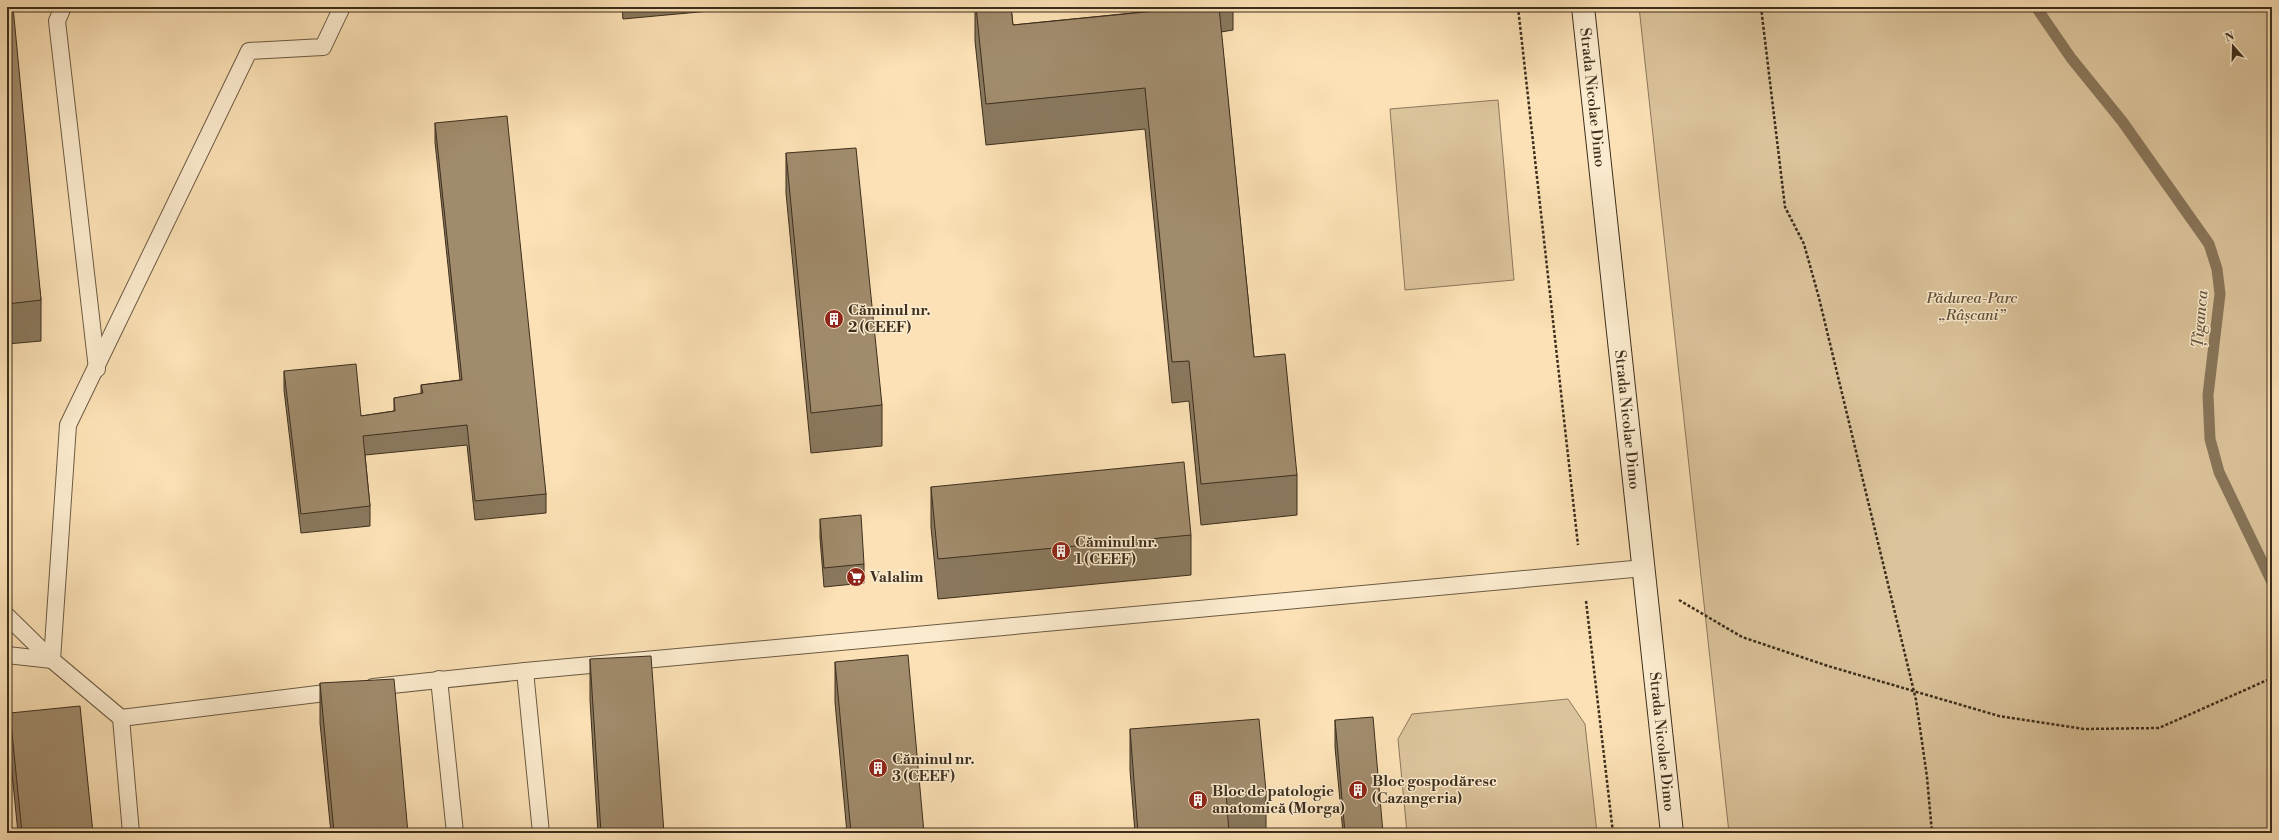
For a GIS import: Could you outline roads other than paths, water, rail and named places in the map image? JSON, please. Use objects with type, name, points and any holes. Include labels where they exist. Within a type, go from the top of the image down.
[{"type":"main road","name":"Strada Nicolae Dimo","points":[[1583,7],[1672,833]]},
{"type":"lane","points":[[63,7],[57,21],[97,369]]},
{"type":"lane","points":[[52,660],[68,425],[97,369],[249,51],[323,47],[342,7]]},
{"type":"lane","points":[[121,718],[439,679],[1644,568]]},
{"type":"lane","points":[[7,616],[52,660],[121,718],[131,833]]},
{"type":"lane","points":[[7,655],[52,660]]},
{"type":"lane","points":[[525,671],[541,833]]},
{"type":"lane","points":[[439,679],[455,833]]},
{"type":"waterway","name":"Țîganca","points":[[2036,7],[2071,58],[2122,121],[2209,244],[2217,269],[2220,294],[2208,395],[2210,439],[2219,472],[2272,582]]},
{"type":"place","name":"Căminul nr. 2 (CEEF)","points":[[834,319]]},
{"type":"place","name":"Căminul nr. 1 (CEEF)","points":[[1061,551]]},
{"type":"place","name":"Valalim","points":[[856,577]]},
{"type":"place","name":"Căminul nr. 3 (CEEF)","points":[[878,768]]},
{"type":"place","name":"Bloc gospodăresc (Cazangeria)","points":[[1358,790]]},
{"type":"place","name":"Bloc de patologie anatomică (Morga)","points":[[1198,800]]},
{"type":"park label","name":"Pădurea-Parc „Râșcani”","points":[[1972,306]]}]
